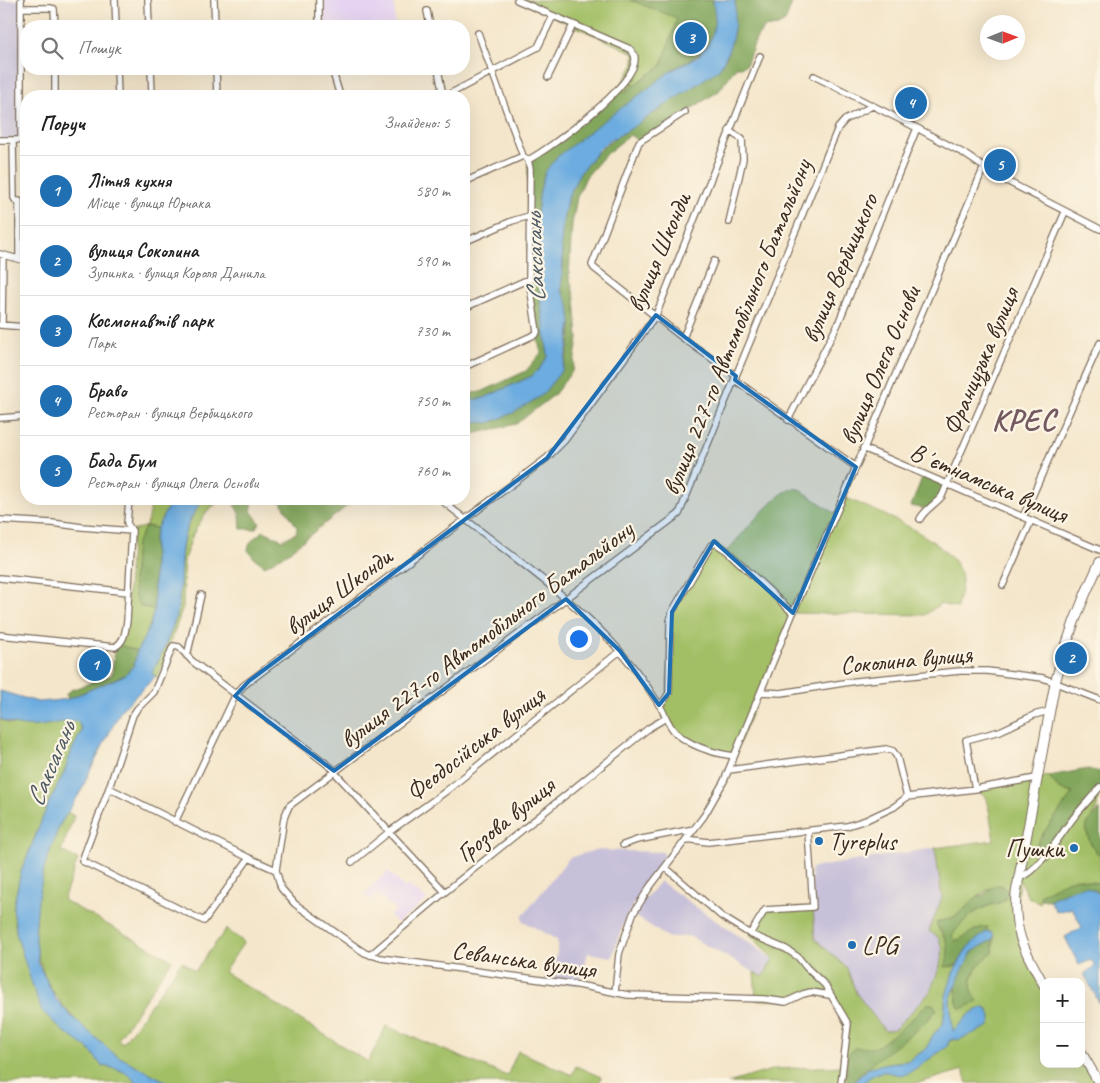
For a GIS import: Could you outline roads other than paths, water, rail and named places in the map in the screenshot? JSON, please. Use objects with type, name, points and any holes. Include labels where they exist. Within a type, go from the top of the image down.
[{"type":"main road","points":[[1040,978],[1022,946],[1017,930],[1015,906],[1018,879],[1054,683],[1074,618],[1100,562]]},
{"type":"main road","points":[[1085,1059],[1099,1083]]},
{"type":"street","points":[[21,0],[21,20]]},
{"type":"street","points":[[116,0],[116,20]]},
{"type":"street","points":[[148,0],[150,20]]},
{"type":"street","points":[[214,0],[215,20]]},
{"type":"street","points":[[319,0],[319,20]]},
{"type":"street","points":[[517,0],[630,49],[635,56],[634,64],[619,88],[601,106],[542,153],[528,160]]},
{"type":"street","points":[[21,8],[54,9],[55,20]]},
{"type":"street","points":[[428,11],[429,20]]},
{"type":"street","points":[[456,90],[538,47],[553,16]]},
{"type":"street","points":[[548,77],[573,25]]},
{"type":"street","points":[[470,364],[537,332],[529,279],[530,168],[528,160],[523,156],[478,33]]},
{"type":"street","name":"вулиця Шконди","points":[[175,822],[235,696],[250,681],[547,458],[556,449],[656,315],[760,56]]},
{"type":"street","points":[[23,75],[23,90]]},
{"type":"street","points":[[54,90],[55,75]]},
{"type":"street","points":[[118,75],[118,90]]},
{"type":"street","points":[[151,75],[151,90]]},
{"type":"street","points":[[216,75],[217,90]]},
{"type":"street","points":[[334,75],[338,90]]},
{"type":"street","points":[[439,75],[443,90]]},
{"type":"street","points":[[814,76],[917,128],[963,153],[1009,183],[1100,229]]},
{"type":"street","name":"вулиця 227-го Автомобільного Батальйону","points":[[276,870],[286,811],[289,806],[678,514],[736,378],[838,128],[845,120],[872,106]]},
{"type":"street","name":"вулиця Олега Основи","points":[[685,112],[639,142],[592,261],[594,268],[788,420],[856,468],[984,167]]},
{"type":"street","name":"вулиця Вербицького","points":[[788,420],[838,324],[917,128]]},
{"type":"street","points":[[729,131],[742,139],[744,152],[729,222]]},
{"type":"street","points":[[0,140],[20,140]]},
{"type":"street","points":[[13,140],[14,198],[16,201],[19,201],[19,259],[1,255],[1,325],[20,327]]},
{"type":"street","points":[[470,179],[523,156]]},
{"type":"street","name":"Французька вулиця","points":[[920,519],[926,510],[942,496],[1065,212]]},
{"type":"street","points":[[470,239],[504,224],[529,216]]},
{"type":"street","points":[[683,338],[714,261]]},
{"type":"street","points":[[470,305],[529,279]]},
{"type":"street","points":[[1023,517],[1100,343]]},
{"type":"street","points":[[0,418],[20,416]]},
{"type":"street","name":"Вʼєтнамська вулиця","points":[[863,448],[1100,550]]},
{"type":"street","points":[[615,992],[620,954],[628,927],[649,888],[694,829],[715,798],[729,770],[792,613],[856,468]]},
{"type":"street","points":[[0,635],[115,647],[121,643],[125,636],[132,531],[127,523],[128,505]]},
{"type":"street","points":[[448,505],[566,598],[620,652],[660,705],[674,730],[684,738],[711,752],[734,756]]},
{"type":"street","points":[[0,520],[132,531]]},
{"type":"street","points":[[1003,585],[1031,521]]},
{"type":"street","points":[[660,705],[669,693],[670,621],[672,612],[711,545],[715,543],[727,551],[792,613]]},
{"type":"street","points":[[0,578],[128,592]]},
{"type":"street","points":[[187,656],[201,594]]},
{"type":"street","points":[[249,858],[204,921],[84,862],[84,855],[133,715],[154,692],[172,647],[179,647],[187,656],[235,696],[334,771]]},
{"type":"street","name":"Феодосійська вулиця","points":[[352,862],[389,832],[445,792],[620,652]]},
{"type":"street","name":"Соколина вулиця","points":[[761,692],[781,693],[856,681],[987,671],[1034,675],[1100,700]]},
{"type":"street","points":[[975,789],[966,740],[1000,731],[1027,718],[1049,712]]},
{"type":"street","name":"Грозова вулиця","points":[[370,955],[445,892],[649,728],[666,718]]},
{"type":"street","points":[[729,770],[886,749],[894,752],[897,757],[907,797]]},
{"type":"street","name":"вулиця 227-го Автомобільного Батальйону","points":[[334,771],[445,892]]},
{"type":"street","points":[[686,839],[708,842],[847,826],[866,820],[894,807],[907,797],[975,789],[1036,778]]},
{"type":"street","points":[[1018,879],[1026,876],[1038,865],[1100,787]]},
{"type":"street","points":[[109,788],[276,870]]},
{"type":"street","points":[[623,845],[638,840],[694,829]]},
{"type":"street","points":[[750,934],[766,910],[813,907],[808,831]]},
{"type":"street","points":[[665,867],[709,907],[750,934],[786,949],[798,957],[825,985],[848,1024],[841,1083]]},
{"type":"street","name":"Севанська вулиця","points":[[276,870],[281,888],[295,904],[340,937],[370,955],[381,958],[628,995],[786,1002],[811,992],[830,995]]},
{"type":"water","points":[[713,0],[735,0],[735,19],[730,45],[718,70],[599,149],[579,174],[567,200],[561,244],[563,261],[561,290],[569,305],[571,323],[562,370],[542,395],[515,412],[489,423],[470,421],[470,400],[484,398],[532,376],[548,356],[540,298],[535,231],[540,191],[545,172],[556,158],[594,128],[669,72],[697,57],[709,43],[715,17]]},
{"type":"water","points":[[169,505],[200,505],[188,524],[184,536],[179,601],[172,629],[152,673],[155,676],[121,710],[81,791],[59,826],[44,869],[35,933],[39,965],[55,998],[69,1014],[114,1054],[171,1083],[136,1083],[125,1073],[117,1069],[102,1066],[89,1049],[62,1030],[42,1011],[31,981],[17,937],[13,908],[21,872],[49,802],[64,773],[72,750],[82,730],[78,722],[75,721],[38,726],[21,726],[0,719],[0,691],[38,702],[68,699],[125,675],[134,665],[137,651],[149,628],[154,610],[154,539],[157,528]]},
{"type":"water","points":[[1086,886],[1100,894],[1100,1004],[1084,974],[1095,966],[1091,960],[1079,965],[1065,937],[1082,927],[1072,908],[1057,912],[1049,900],[1071,890]]},
{"type":"water","points":[[986,932],[991,932],[994,935],[993,939],[972,952],[950,1000],[953,1031],[971,1013],[984,1007],[988,1009],[991,1016],[991,1022],[988,1027],[958,1040],[953,1039],[948,1042],[948,1046],[909,1073],[903,1075],[883,1072],[878,1073],[863,1083],[852,1083],[870,1067],[908,1061],[926,1049],[933,1035],[943,1024],[946,996],[953,973],[968,947]]},
{"type":"place","name":"Космонавтів парк","points":[[691,38]]},
{"type":"place","name":"Браво","points":[[911,103]]},
{"type":"place","name":"Бада Бум","points":[[1000,165]]},
{"type":"place","name":"вулиця Соколина","points":[[1071,658]]},
{"type":"place","name":"Літня кухня","points":[[95,665]]},
{"type":"place","name":"Tyreplus","points":[[819,841]]},
{"type":"place","name":"Пушки","points":[[1074,848]]},
{"type":"place","name":"LPG","points":[[852,945]]},
{"type":"district","name":"КРЕС","points":[[1024,420]]},
{"type":"water label","name":"Саксагань","points":[[534,258]]},
{"type":"water label","name":"Саксагань","points":[[50,764]]}]
